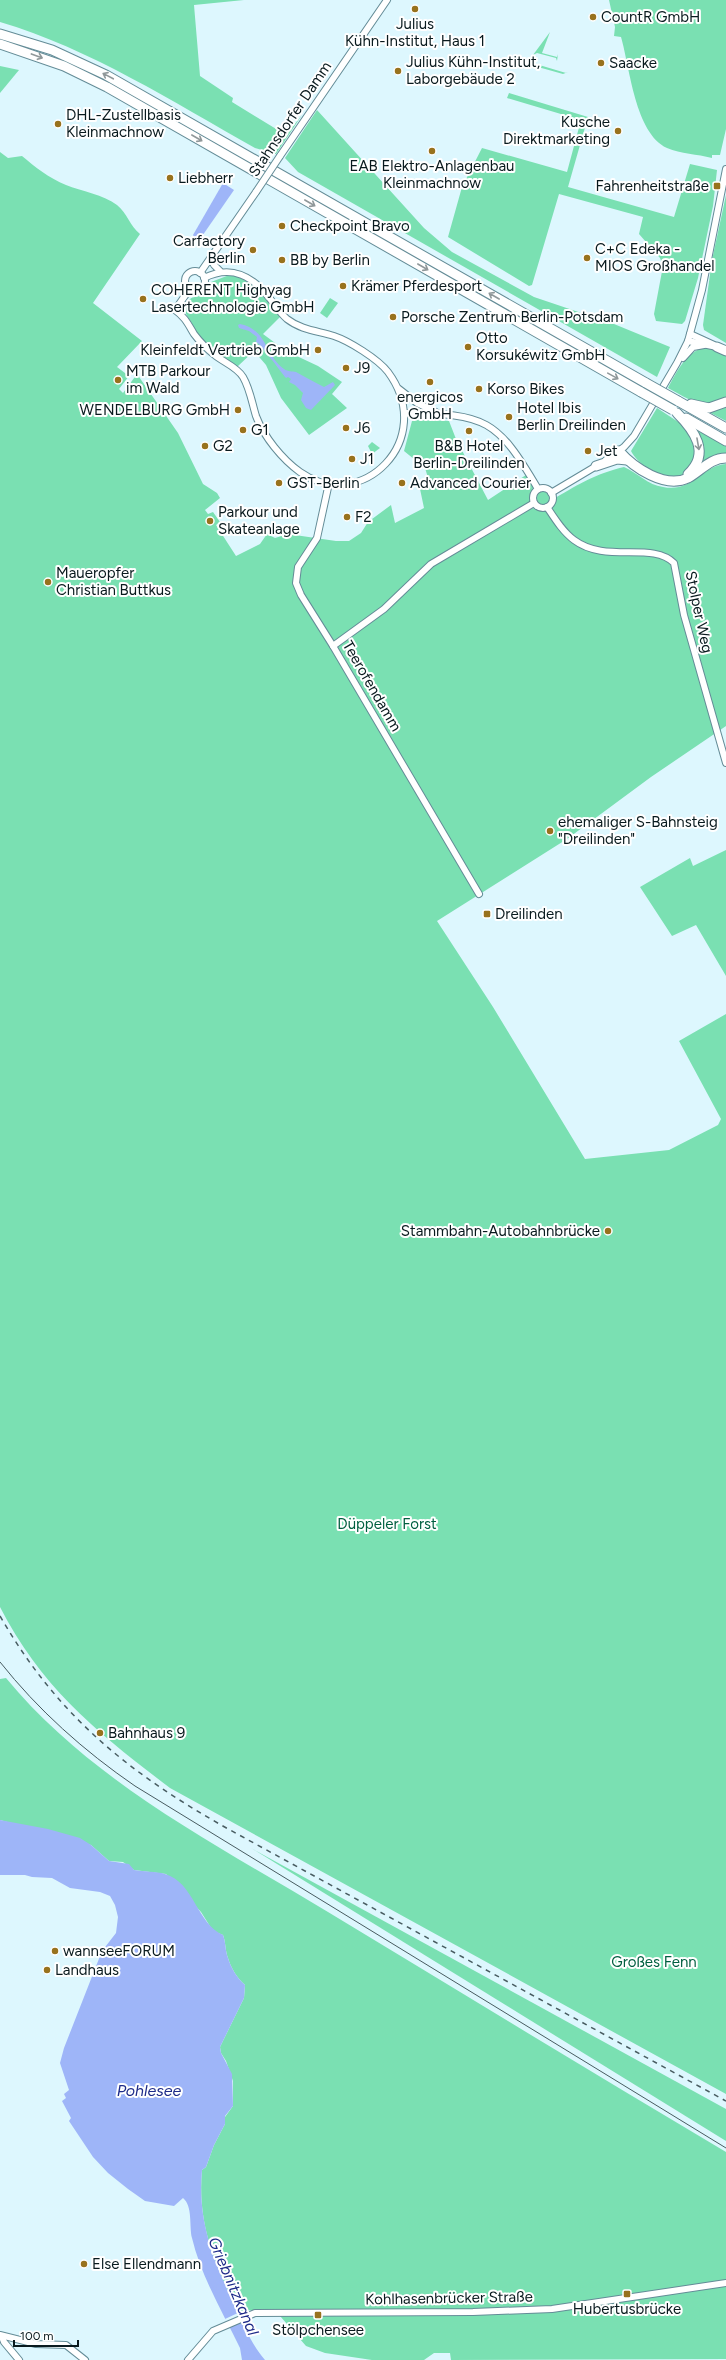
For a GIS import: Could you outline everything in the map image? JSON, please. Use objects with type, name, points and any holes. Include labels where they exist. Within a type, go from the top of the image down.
[{"type":"highway","points":[[0,34],[52,50],[106,75],[726,428]]},
{"type":"highway","points":[[0,44],[64,66],[107,88],[726,441]]},
{"type":"highway","points":[[678,401],[704,408],[715,407],[726,402]]},
{"type":"highway","points":[[675,411],[695,432],[700,450],[699,457],[691,470],[676,481]]},
{"type":"highway","points":[[622,449],[628,460]]},
{"type":"highway","points":[[622,449],[648,472]]},
{"type":"highway","points":[[596,466],[617,459],[628,460],[658,478],[676,481],[687,478],[709,463],[726,458]]},
{"type":"street","name":"Stahnsdorfer Damm","points":[[202,275],[280,156],[387,0]]},
{"type":"street","points":[[552,493],[622,449],[634,436],[677,363],[688,341],[702,290],[726,169]]},
{"type":"street","points":[[213,258],[214,265],[220,271]]},
{"type":"street","points":[[202,275],[204,284],[201,290],[195,292],[189,290],[185,284],[186,276],[193,271],[202,275],[220,271],[237,273],[251,280],[270,299],[281,314],[295,325],[349,343],[386,370],[399,389],[417,403],[440,414]]},
{"type":"street","points":[[189,290],[175,310],[188,321],[195,335],[206,346],[241,374],[248,387],[258,420],[284,458],[310,478],[329,483],[356,481],[381,469],[400,444],[405,413],[399,389]]},
{"type":"street","points":[[690,334],[722,349]]},
{"type":"street","points":[[688,341],[722,349]]},
{"type":"street","points":[[677,363],[692,347],[704,345]]},
{"type":"street","points":[[405,413],[440,414],[479,421],[500,433],[514,450],[538,489]]},
{"type":"street","name":"Teerofendamm","points":[[329,483],[317,538],[298,567],[296,580],[301,595],[333,646],[479,894]]},
{"type":"street","points":[[545,488],[552,493],[552,503],[547,507],[538,507],[534,503],[533,497],[538,489],[545,488]]},
{"type":"street","points":[[333,646],[384,609],[431,564],[534,503]]},
{"type":"street","name":"Stolper Weg","points":[[547,507],[566,532],[575,541],[590,549],[606,553],[658,554],[674,563],[684,615],[726,763]]},
{"type":"street","name":"Kohlhasenbrücker Straße","points":[[188,2360],[205,2336],[220,2326],[249,2314],[552,2309],[726,2283]]},
{"type":"street","points":[[1,2336],[19,2360]]},
{"type":"street","points":[[1,2336],[36,2344],[66,2345],[85,2360]]},
{"type":"green space","points":[[0,0],[244,0],[194,5],[200,76],[233,98],[232,102],[286,135],[302,115],[276,154],[255,148],[162,95],[99,62],[34,33],[0,22]]},
{"type":"green space","points":[[609,0],[726,0],[726,129],[720,155],[712,155],[712,158],[672,150],[656,140],[648,129],[635,98],[621,37],[614,36],[615,27]]},
{"type":"green space","points":[[550,32],[542,53],[557,57],[558,54],[557,61],[556,58],[537,53],[533,55]]},
{"type":"green space","points":[[536,64],[566,73],[563,74],[538,67]]},
{"type":"green space","points":[[0,66],[19,70],[0,93]]},
{"type":"green space","points":[[509,93],[588,117],[568,187],[674,217],[690,164],[717,170],[713,206],[698,278],[685,321],[682,324],[656,321],[654,314],[663,266],[660,258],[639,234],[643,217],[559,194],[532,285],[529,286],[448,237],[462,187],[482,148],[567,172],[581,120],[507,98]]},
{"type":"green space","points":[[317,110],[424,228],[452,252],[534,297],[614,324],[670,347],[657,377],[298,172],[285,158]]},
{"type":"green space","name":"Düppeler Forst","points":[[0,152],[8,158],[22,156],[42,172],[54,179],[112,202],[120,208],[140,234],[93,303],[142,341],[117,367],[129,376],[119,389],[123,393],[137,374],[178,433],[203,484],[217,493],[220,498],[205,510],[208,514],[213,512],[220,522],[216,525],[236,556],[260,544],[267,534],[275,538],[288,534],[336,541],[349,541],[361,533],[368,522],[391,505],[395,523],[424,508],[420,489],[430,484],[425,468],[404,451],[412,421],[415,419],[449,421],[456,439],[488,500],[526,475],[533,487],[531,508],[548,511],[553,507],[555,498],[596,476],[624,467],[653,484],[673,488],[689,483],[710,469],[726,464],[726,726],[651,777],[567,839],[437,921],[493,1007],[585,1159],[669,1150],[718,1125],[721,1119],[679,1041],[726,1014],[726,2094],[170,1788],[96,1729],[74,1708],[34,1662],[16,1636],[0,1607]]},
{"type":"green space","points":[[726,195],[726,343],[704,330],[703,325],[712,260]]},
{"type":"green space","points":[[232,274],[247,282],[259,292],[280,317],[263,334],[286,351],[318,366],[342,382],[332,394],[347,408],[309,435],[281,398],[266,365],[254,351],[237,367],[215,352],[200,338],[185,312],[185,305],[187,302],[190,299],[205,293],[211,282]]},
{"type":"green space","points":[[330,298],[338,303],[327,318],[320,313]]},
{"type":"green space","points":[[705,347],[726,355],[726,398],[718,402],[696,402],[668,388],[687,358],[692,353]]},
{"type":"green space","points":[[726,404],[726,421],[705,410]]},
{"type":"green space","points":[[657,408],[689,429],[697,452],[687,471],[680,475],[673,477],[656,473],[641,463],[631,451]]},
{"type":"green space","points":[[693,428],[726,446],[726,455],[695,468],[698,464]]},
{"type":"green space","points":[[372,442],[380,448],[372,454],[368,446]]},
{"type":"green space","points":[[543,489],[550,494],[551,497],[546,504],[543,505],[536,500],[535,497],[540,490]]},
{"type":"green space","points":[[726,850],[726,976],[696,925],[672,936],[640,887],[690,858],[693,866]]},
{"type":"green space","points":[[6,1678],[40,1715],[76,1748],[115,1779],[156,1808],[726,2152],[726,2359],[451,2360],[450,2353],[434,2353],[424,2360],[372,2360],[325,2353],[306,2346],[274,2309],[237,2311],[209,2243],[202,2208],[201,2190],[202,2170],[206,2167],[214,2145],[225,2124],[225,2117],[233,2106],[233,2081],[226,2061],[221,2053],[220,2047],[244,1998],[245,1985],[237,1976],[231,1965],[227,1955],[223,1935],[213,1931],[201,1912],[166,1874],[134,1870],[123,1862],[109,1861],[91,1845],[0,1820],[0,1679]]},
{"type":"green space","points":[[251,1848],[726,2109],[726,2141]]},
{"type":"water","points":[[223,183],[234,190],[198,242],[193,235]]},
{"type":"water","points":[[240,324],[249,327],[261,337],[273,357],[284,369],[296,372],[324,387],[333,382],[335,385],[311,410],[306,408],[301,400],[303,393],[295,385],[289,382],[291,379],[288,377],[286,378],[266,352],[256,342],[257,337],[249,331],[239,328],[238,325]]},
{"type":"water","name":"Pohlesee","points":[[0,1820],[48,1829],[80,1838],[91,1845],[109,1861],[129,1864],[134,1870],[161,1873],[175,1878],[183,1885],[207,1922],[214,1930],[223,1935],[227,1955],[231,1965],[237,1976],[245,1985],[244,1998],[220,2047],[221,2053],[232,2074],[233,2106],[225,2116],[225,2124],[214,2145],[206,2167],[202,2170],[202,2207],[209,2241],[220,2273],[248,2334],[265,2360],[242,2360],[240,2348],[201,2266],[192,2238],[188,2206],[183,2198],[174,2206],[145,2201],[108,2173],[93,2157],[69,2121],[71,2118],[62,2101],[66,2098],[64,2094],[69,2090],[60,2063],[64,2048],[102,1951],[116,1933],[118,1917],[115,1905],[110,1896],[100,1892],[70,1888],[52,1878],[32,1877],[25,1875],[0,1875]]},
{"type":"pier","points":[[240,2312],[243,2321],[228,2328],[225,2319]]},
{"type":"tram line","points":[[0,1662],[30,1697],[63,1729],[98,1759],[135,1786],[726,2148]]},
{"type":"railway","points":[[0,1616],[22,1652],[46,1684],[72,1713],[99,1740],[160,1787],[230,1830],[726,2101]]},
{"type":"place","name":"Julius Kühn-Institut, Haus 1","points":[[415,9]]},
{"type":"place","name":"CountR GmbH","points":[[593,17]]},
{"type":"place","name":"Saacke","points":[[601,63]]},
{"type":"place","name":"Julius Kühn-Institut, Laborgebäude 2","points":[[398,71]]},
{"type":"place","name":"DHL-Zustellbasis Kleinmachnow","points":[[58,124]]},
{"type":"place","name":"Kusche Direktmarketing","points":[[618,131]]},
{"type":"place","name":"EAB Elektro-Anlagenbau Kleinmachnow","points":[[432,151]]},
{"type":"place","name":"Liebherr","points":[[170,178]]},
{"type":"place","name":"Fahrenheitstraße","points":[[717,186]]},
{"type":"place","name":"Checkpoint Bravo","points":[[282,226]]},
{"type":"place","name":"Carfactory Berlin","points":[[253,250]]},
{"type":"place","name":"C+C Edeka - MIOS Großhandel","points":[[587,258]]},
{"type":"place","name":"BB by Berlin","points":[[282,260]]},
{"type":"place","name":"Krämer Pferdesport","points":[[343,286]]},
{"type":"place","name":"COHERENT Highyag Lasertechnologie GmbH","points":[[143,299]]},
{"type":"place","name":"Porsche Zentrum Berlin-Potsdam","points":[[393,317]]},
{"type":"place","name":"Otto Korsukéwitz GmbH","points":[[468,347]]},
{"type":"place","name":"Kleinfeldt Vertrieb GmbH","points":[[318,350]]},
{"type":"place","name":"J9","points":[[346,368]]},
{"type":"place","name":"MTB Parkour im Wald","points":[[118,380]]},
{"type":"place","name":"energicos GmbH","points":[[430,382]]},
{"type":"place","name":"Korso Bikes","points":[[479,389]]},
{"type":"place","name":"WENDELBURG GmbH","points":[[238,410]]},
{"type":"place","name":"Hotel Ibis Berlin Dreilinden","points":[[509,417]]},
{"type":"place","name":"J6","points":[[346,428]]},
{"type":"place","name":"G1","points":[[243,430]]},
{"type":"place","name":"B&B Hotel Berlin-Dreilinden","points":[[469,431]]},
{"type":"place","name":"G2","points":[[205,446]]},
{"type":"place","name":"Jet","points":[[588,451]]},
{"type":"place","name":"J1","points":[[352,459]]},
{"type":"place","name":"GST-Berlin","points":[[279,483]]},
{"type":"place","name":"Advanced Courier","points":[[402,483]]},
{"type":"place","name":"F2","points":[[347,517]]},
{"type":"place","name":"Parkour und Skateanlage","points":[[210,521]]},
{"type":"place","name":"Maueropfer Christian Buttkus","points":[[48,582]]},
{"type":"place","name":"ehemaliger S-Bahnsteig \"Dreilinden\"","points":[[550,831]]},
{"type":"place","name":"Dreilinden","points":[[487,914]]},
{"type":"place","name":"Stammbahn-Autobahnbrücke","points":[[608,1231]]},
{"type":"place","name":"Bahnhaus 9","points":[[100,1733]]},
{"type":"place","name":"wannseeFORUM","points":[[55,1951]]},
{"type":"place","name":"Landhaus","points":[[47,1970]]},
{"type":"place","name":"Else Ellendmann","points":[[84,2264]]},
{"type":"place","name":"Hubertusbrücke","points":[[627,2294]]},
{"type":"place","name":"Stölpchensee","points":[[318,2315]]},
{"type":"park label","name":"Großes Fenn","points":[[654,1962]]},
{"type":"water label","name":"Griebnitzkanal","points":[[234,2286]]}]
